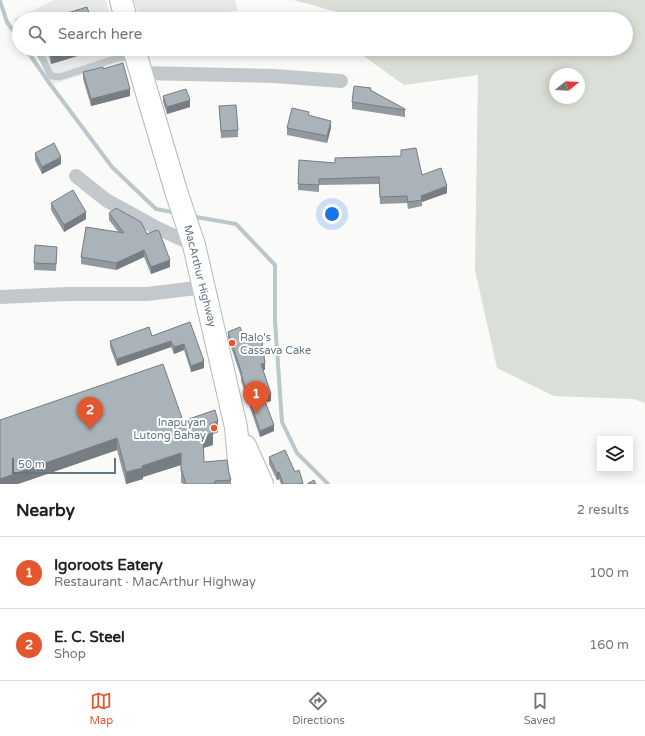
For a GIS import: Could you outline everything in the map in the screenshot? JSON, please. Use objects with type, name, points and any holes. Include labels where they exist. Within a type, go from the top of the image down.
[{"type":"highway","points":[[121,0],[124,12]]},
{"type":"highway","name":"MacArthur Highway","points":[[137,59],[192,238],[204,287],[236,427],[241,484]]},
{"type":"highway","points":[[236,427],[262,484]]},
{"type":"street","points":[[137,59],[274,76],[341,81]]},
{"type":"street","points":[[76,176],[106,200],[155,227],[192,238]]},
{"type":"street","points":[[0,296],[147,294],[204,287]]},
{"type":"lane","points":[[41,56],[51,76],[60,77],[117,58],[137,59]]},
{"type":"shaded area","points":[[54,0],[106,0],[109,12],[29,12]]},
{"type":"shaded area","points":[[134,0],[235,0],[238,10],[228,12],[138,12]]},
{"type":"shaded area","points":[[294,0],[645,0],[645,403],[634,399],[554,396],[497,368],[475,270],[478,75],[404,85],[364,56],[633,56],[633,12],[337,12]]},
{"type":"shaded area","points":[[36,56],[122,56],[124,62],[53,84]]},
{"type":"building","points":[[87,7],[89,12],[71,12]]},
{"type":"building","points":[[123,63],[130,89],[91,99],[83,72],[103,67],[103,69]]},
{"type":"building","points":[[354,86],[371,88],[370,90],[405,110],[352,102]]},
{"type":"building","points":[[186,89],[190,100],[167,107],[163,96]]},
{"type":"building","points":[[236,105],[238,130],[221,131],[219,106]]},
{"type":"building","points":[[292,108],[309,112],[308,115],[331,121],[327,136],[287,128]]},
{"type":"building","points":[[54,143],[61,157],[42,167],[35,153]]},
{"type":"building","points":[[416,148],[422,175],[441,168],[447,186],[421,196],[422,200],[408,202],[407,196],[380,197],[379,177],[319,179],[319,185],[298,184],[299,160],[335,163],[335,158],[401,156],[401,150]]},
{"type":"building","points":[[73,190],[86,212],[64,225],[51,203]]},
{"type":"building","points":[[116,208],[141,222],[147,234],[157,230],[159,231],[170,260],[151,267],[144,250],[116,263],[81,257],[86,227],[124,233],[109,213]]},
{"type":"building","points":[[35,245],[57,247],[56,264],[34,263]]},
{"type":"building","points":[[190,322],[204,361],[191,366],[184,344],[174,347],[171,341],[117,359],[110,341],[149,327],[152,336]]},
{"type":"building","points":[[240,327],[245,340],[261,334],[265,363],[261,364],[271,394],[263,396],[274,425],[260,431],[228,332]]},
{"type":"building","points":[[163,364],[183,421],[215,410],[218,421],[210,424],[213,433],[203,436],[204,462],[227,460],[231,480],[215,481],[215,484],[186,484],[181,471],[181,453],[142,466],[143,468],[126,472],[117,438],[0,479],[0,420]]},
{"type":"building","points":[[285,450],[295,472],[299,470],[303,483],[283,484],[279,472],[277,473],[269,457]]},
{"type":"building","points":[[314,480],[316,484],[307,484]]},
{"type":"waterway","points":[[0,1],[7,22],[12,29]]},
{"type":"waterway","points":[[31,56],[112,167],[156,209],[177,213]]},
{"type":"waterway","points":[[191,216],[236,224],[275,265],[275,321],[282,422],[297,453],[328,484]]},
{"type":"place","name":"Ralo's Cassava Cake","points":[[232,343]]},
{"type":"place","name":"Igoroots Eatery","points":[[256,414]]},
{"type":"place","name":"Inapuyan Lutong Bahay","points":[[214,428]]},
{"type":"place","name":"E. C. Steel","points":[[90,430]]}]
